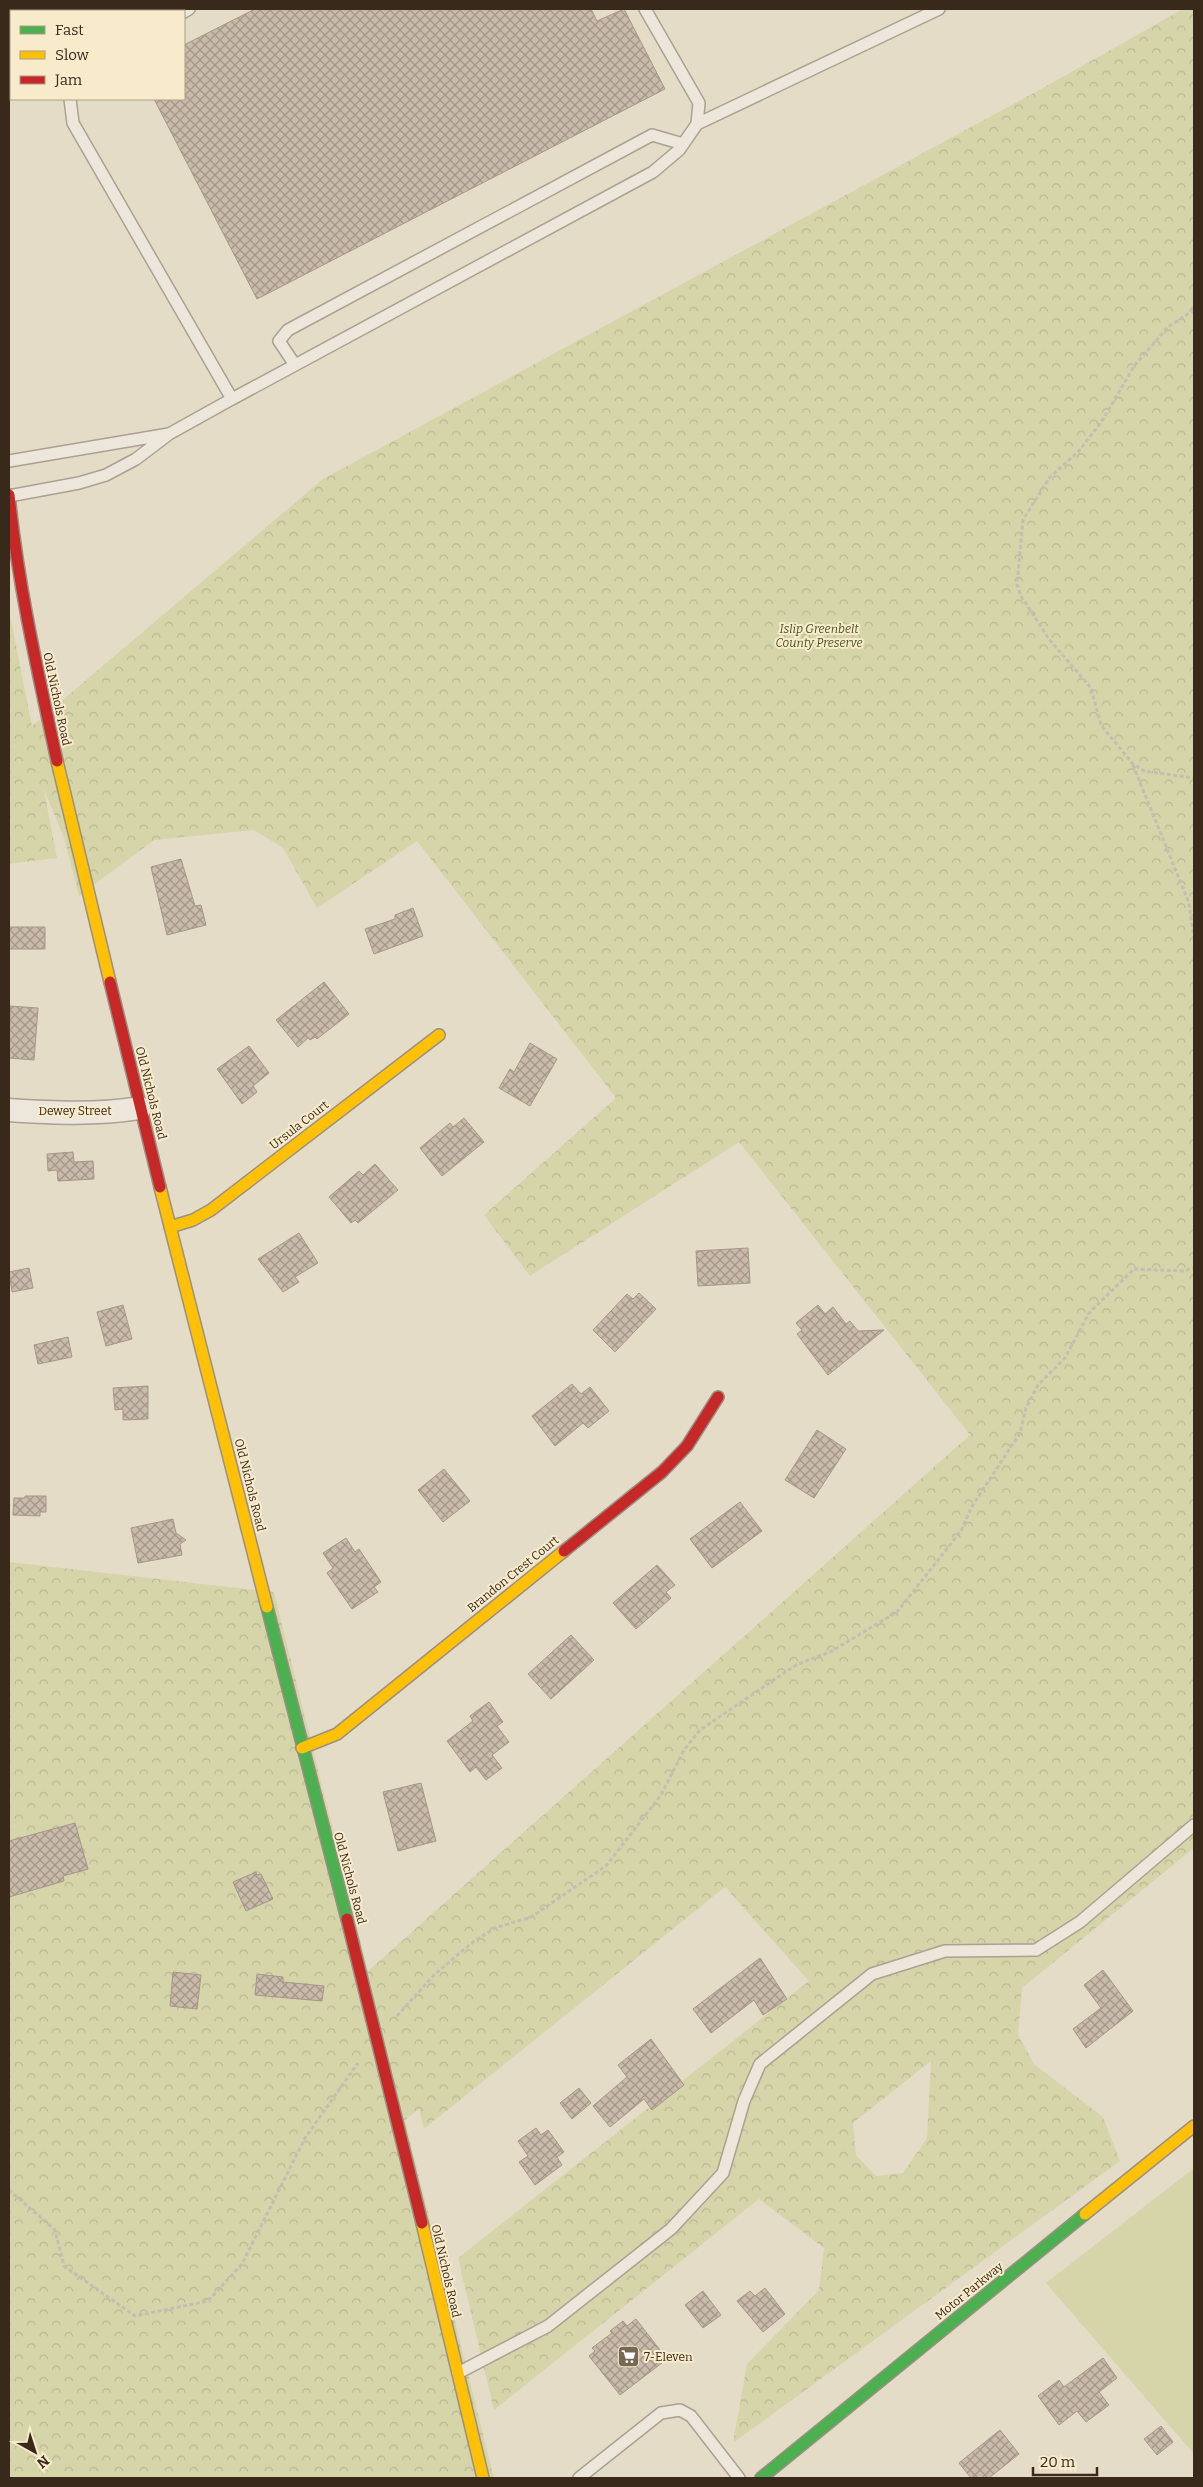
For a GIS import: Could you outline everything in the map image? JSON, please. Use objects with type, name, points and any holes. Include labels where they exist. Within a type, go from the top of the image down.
[{"type":"street","name":"Old Nichols Road","points":[[9,495],[15,554],[40,686],[140,1108],[377,2038],[456,2374],[483,2478]]},
{"type":"street","name":"Ursula Court","points":[[170,1227],[193,1220],[211,1210],[439,1035]]},
{"type":"street","name":"Dewey Street","points":[[9,1110],[68,1114],[111,1112],[140,1108]]},
{"type":"street","name":"Brandon Crest Court","points":[[302,1748],[337,1734],[662,1472],[687,1446],[718,1396]]},
{"type":"street","name":"Motor Parkway","points":[[762,2478],[1194,2126]]},
{"type":"lane","points":[[9,495],[79,483],[106,475],[136,460],[170,434],[232,399],[653,172],[683,144],[697,124],[699,103],[644,9]]},
{"type":"lane","points":[[697,124],[939,9]]},
{"type":"lane","points":[[70,100],[73,123],[232,399]]},
{"type":"lane","points":[[295,365],[279,341],[288,330],[652,135],[683,144]]},
{"type":"lane","points":[[9,461],[170,434]]},
{"type":"lane","points":[[456,2374],[548,2326],[671,2229],[722,2173],[744,2100],[760,2064],[872,1974],[945,1951],[1036,1950],[1080,1922],[1194,1825]]},
{"type":"lane","points":[[579,2478],[661,2413],[680,2410],[691,2416],[738,2478]]},
{"type":"path","points":[[1194,310],[1168,328],[1134,366],[1102,422],[1078,452],[1050,477],[1023,520],[1018,584],[1022,596],[1049,639],[1090,688],[1101,725],[1133,764],[1189,903],[1194,940]]},
{"type":"path","points":[[1133,764],[1144,771],[1194,778]]},
{"type":"path","points":[[9,2190],[54,2230],[64,2266],[135,2316],[208,2301],[242,2264],[305,2138],[377,2038],[434,1975],[473,1942],[495,1928],[531,1917],[606,1866],[661,1795],[684,1750],[700,1730],[796,1665],[832,1651],[897,1612],[961,1531],[971,1508],[1020,1433],[1026,1408],[1038,1385],[1065,1358],[1089,1313],[1134,1269],[1184,1271],[1194,1268]]},
{"type":"green space","name":"Islip Greenbelt County Preserve","points":[[1183,9],[1194,9],[1194,1848],[1022,1988],[1018,2035],[1034,2064],[1103,2117],[1120,2161],[733,2443],[747,2364],[819,2290],[824,2248],[759,2199],[494,2410],[458,2258],[809,1981],[725,1887],[424,2129],[419,2109],[405,2120],[494,2478],[9,2478],[9,1562],[274,1592],[368,1971],[970,1435],[739,1142],[530,1276],[484,1215],[616,1098],[417,841],[317,908],[283,848],[254,830],[154,840],[79,896],[64,838],[44,790],[57,858],[9,864],[9,610],[32,726],[323,479],[1050,84]],"holes":[[[931,2061],[927,2138],[903,2173],[876,2176],[856,2155],[853,2123]]]},
{"type":"green space","points":[[1194,2168],[1194,2454],[1046,2283]]},
{"type":"building","points":[[255,9],[591,9],[597,21],[624,9],[665,89],[257,299],[155,100],[185,100],[185,44]]},
{"type":"building","points":[[181,859],[195,906],[201,905],[206,925],[167,935],[151,867]]},
{"type":"building","points":[[413,908],[423,936],[374,954],[365,929],[395,919],[395,915]]},
{"type":"building","points":[[9,927],[45,927],[45,949],[9,949]]},
{"type":"building","points":[[324,982],[349,1014],[317,1039],[315,1037],[310,1040],[308,1038],[298,1047],[276,1020]]},
{"type":"building","points":[[10,1006],[38,1008],[34,1060],[9,1058]]},
{"type":"building","points":[[530,1043],[557,1059],[530,1106],[499,1088],[510,1069],[514,1072]]},
{"type":"building","points":[[249,1046],[269,1073],[253,1086],[257,1092],[242,1104],[217,1069]]},
{"type":"building","points":[[464,1118],[484,1142],[442,1176],[420,1148],[450,1123],[453,1127]]},
{"type":"building","points":[[73,1152],[74,1162],[93,1161],[94,1179],[58,1181],[57,1170],[48,1171],[47,1154]]},
{"type":"building","points":[[375,1164],[398,1190],[358,1223],[355,1220],[351,1223],[329,1197],[359,1171],[363,1175]]},
{"type":"building","points":[[299,1233],[318,1263],[295,1277],[299,1282],[283,1292],[258,1259]]},
{"type":"building","points":[[748,1248],[750,1283],[698,1286],[696,1251]]},
{"type":"building","points":[[29,1268],[33,1288],[12,1292],[9,1272]]},
{"type":"building","points":[[639,1293],[656,1309],[615,1352],[593,1330],[627,1294],[633,1299]]},
{"type":"building","points":[[123,1305],[132,1339],[106,1346],[97,1312]]},
{"type":"building","points":[[818,1305],[825,1314],[833,1307],[846,1324],[850,1321],[858,1331],[884,1330],[828,1375],[797,1334],[802,1330],[796,1323]]},
{"type":"building","points":[[68,1337],[72,1357],[38,1364],[34,1345]]},
{"type":"building","points":[[572,1384],[581,1394],[590,1387],[609,1411],[588,1428],[583,1423],[555,1446],[532,1416]]},
{"type":"building","points":[[148,1386],[148,1419],[123,1420],[123,1409],[115,1410],[113,1388]]},
{"type":"building","points":[[817,1430],[846,1449],[814,1498],[785,1480]]},
{"type":"building","points":[[444,1469],[470,1501],[443,1522],[418,1490]]},
{"type":"building","points":[[25,1496],[46,1496],[46,1512],[40,1512],[40,1516],[13,1515],[14,1498],[25,1498]]},
{"type":"building","points":[[740,1502],[762,1531],[712,1568],[690,1539]]},
{"type":"building","points":[[173,1519],[176,1533],[186,1540],[180,1544],[182,1555],[138,1563],[131,1528]]},
{"type":"building","points":[[346,1538],[355,1552],[359,1549],[381,1582],[374,1587],[378,1592],[352,1609],[327,1573],[333,1568],[323,1553]]},
{"type":"building","points":[[657,1565],[675,1585],[666,1592],[671,1598],[636,1629],[613,1603]]},
{"type":"building","points":[[571,1635],[594,1660],[551,1699],[528,1674]]},
{"type":"building","points":[[489,1702],[503,1722],[497,1726],[509,1742],[492,1755],[502,1768],[486,1780],[476,1767],[470,1772],[447,1741],[473,1721],[470,1716]]},
{"type":"building","points":[[421,1783],[436,1841],[398,1851],[383,1792]]},
{"type":"building","points":[[75,1823],[88,1869],[63,1876],[64,1881],[9,1897],[9,1841]]},
{"type":"building","points":[[256,1872],[257,1875],[261,1874],[273,1899],[246,1911],[233,1882]]},
{"type":"building","points":[[760,1958],[787,1999],[763,2015],[754,2000],[711,2033],[693,2009]]},
{"type":"building","points":[[1103,1970],[1133,2011],[1086,2048],[1073,2029],[1101,2008],[1084,1985]]},
{"type":"building","points":[[173,1972],[201,1975],[197,2009],[170,2006]]},
{"type":"building","points":[[257,1974],[283,1977],[283,1982],[324,1986],[322,2001],[255,1995]]},
{"type":"building","points":[[651,2039],[684,2085],[652,2110],[644,2099],[610,2127],[593,2106],[627,2077],[618,2065]]},
{"type":"building","points":[[579,2088],[591,2103],[572,2119],[560,2103]]},
{"type":"building","points":[[536,2128],[541,2135],[548,2130],[564,2152],[557,2157],[562,2165],[535,2185],[519,2162],[528,2156],[518,2141]]},
{"type":"building","points":[[765,2288],[785,2314],[763,2332],[737,2301],[750,2291],[755,2296]]},
{"type":"building","points":[[703,2291],[721,2315],[703,2328],[685,2305]]},
{"type":"building","name":"7-Eleven","points":[[636,2319],[667,2359],[620,2395],[589,2356],[595,2351],[592,2348],[612,2333],[610,2331],[623,2321],[627,2326]]},
{"type":"building","points":[[1103,2358],[1117,2378],[1099,2392],[1109,2405],[1086,2422],[1077,2411],[1059,2425],[1038,2396],[1059,2380],[1064,2387]]},
{"type":"building","points":[[1161,2426],[1173,2442],[1157,2455],[1144,2439]]},
{"type":"building","points":[[1000,2430],[1019,2454],[989,2478],[971,2478],[959,2463]]},
{"type":"traffic: fast","points":[[267,1607],[347,1919]]},
{"type":"traffic: fast","points":[[761,2478],[1085,2214]]},
{"type":"traffic: slow","points":[[57,761],[110,982]]},
{"type":"traffic: slow","points":[[170,1227],[193,1220],[211,1210],[439,1035]]},
{"type":"traffic: slow","points":[[160,1187],[267,1607]]},
{"type":"traffic: slow","points":[[302,1748],[337,1734],[564,1551]]},
{"type":"traffic: slow","points":[[1085,2214],[1194,2126]]},
{"type":"traffic: slow","points":[[422,2223],[483,2478]]},
{"type":"traffic: jam","points":[[9,495],[23,596],[57,761]]},
{"type":"traffic: jam","points":[[110,982],[160,1187]]},
{"type":"traffic: jam","points":[[564,1551],[662,1472],[687,1446],[718,1397]]},
{"type":"traffic: jam","points":[[347,1919],[422,2223]]},
{"type":"place","name":"7-Eleven","points":[[628,2357]]}]
